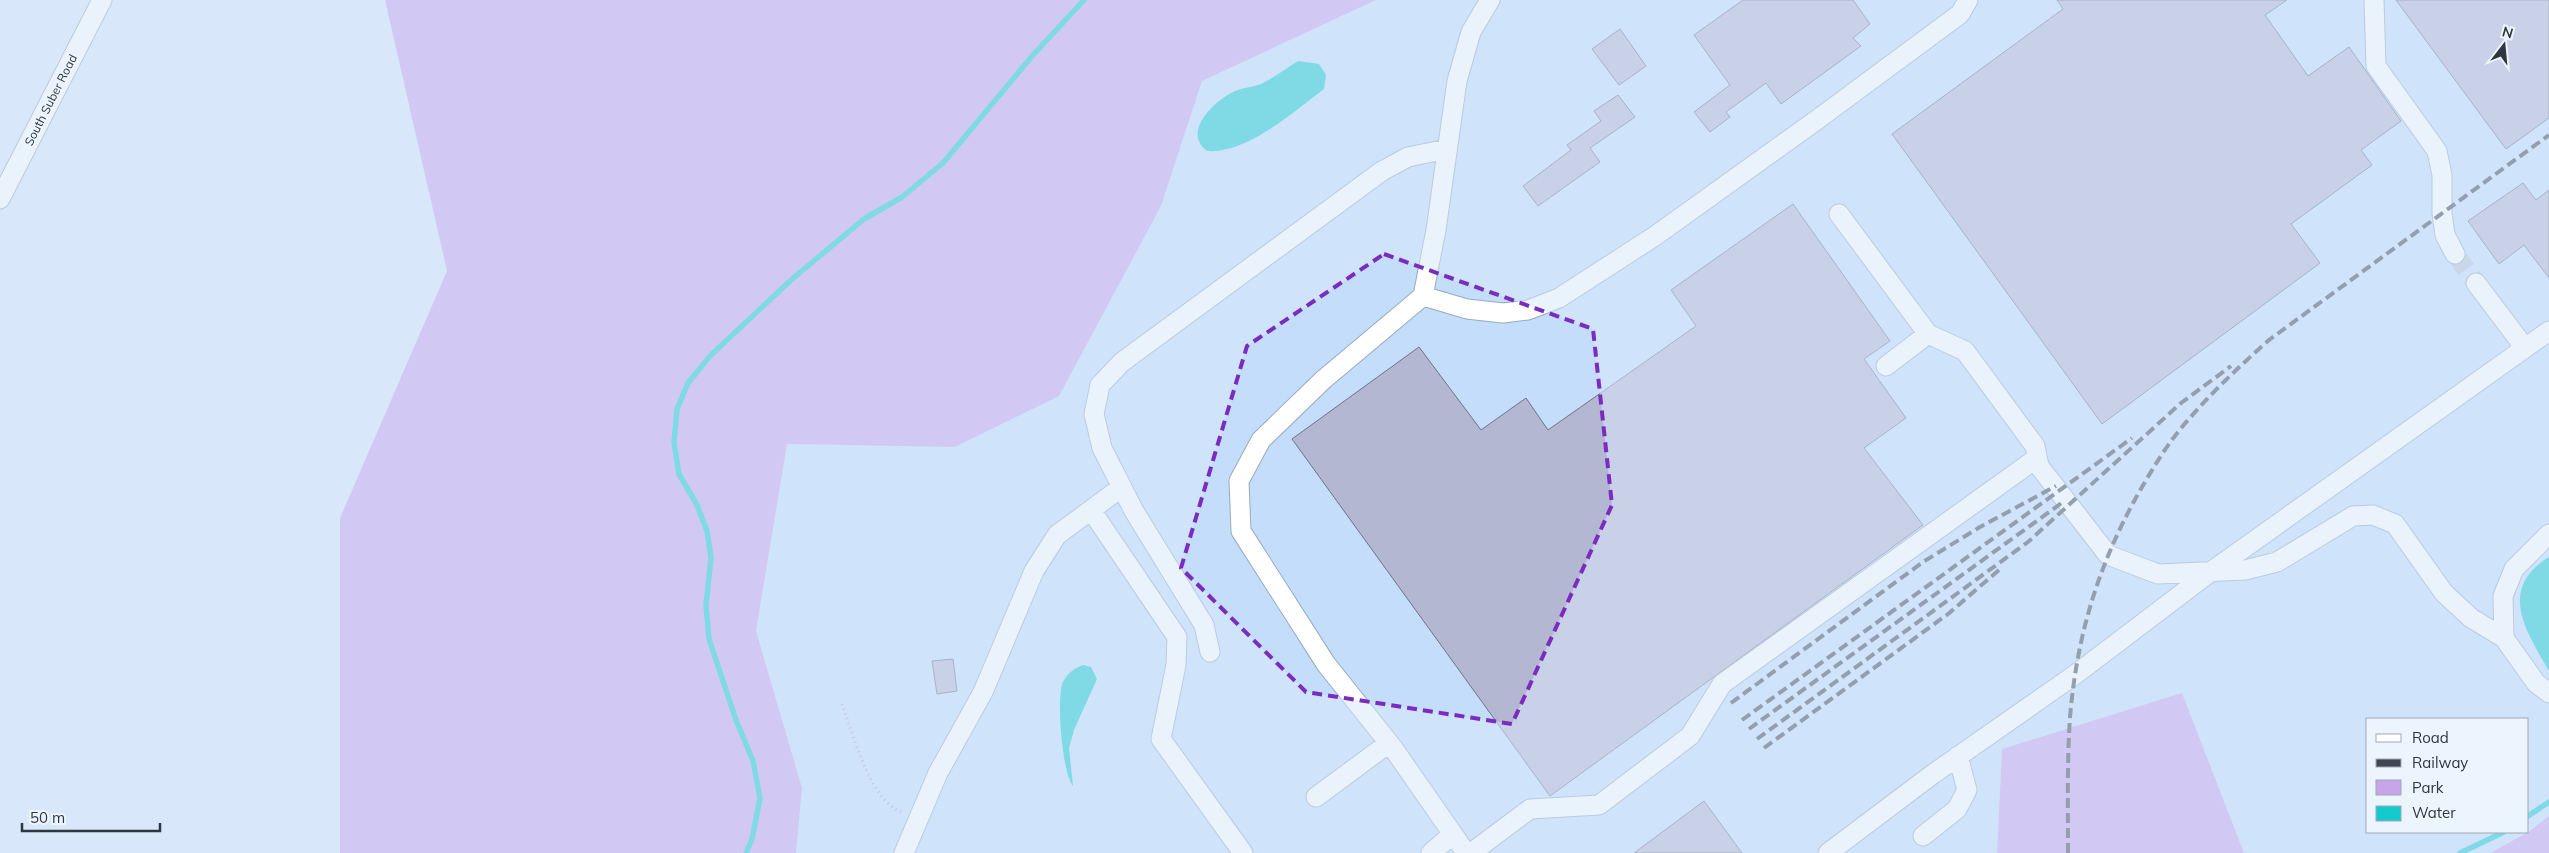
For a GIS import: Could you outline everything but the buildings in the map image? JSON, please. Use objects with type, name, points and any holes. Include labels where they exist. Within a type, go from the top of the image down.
[{"type":"street","name":"South Suber Road","points":[[0,199],[102,0]]},
{"type":"street","points":[[1466,853],[1389,744],[1326,664],[1241,531],[1239,480],[1261,440],[1323,380],[1423,296],[1457,81],[1471,32],[1490,0]]},
{"type":"street","points":[[1423,296],[1467,309],[1503,313],[1528,310],[1559,298],[1655,236],[1818,119],[1960,14],[1968,0]]},
{"type":"street","points":[[2374,0],[2376,66],[2437,151],[2442,175],[2442,213],[2445,235],[2455,254]]},
{"type":"street","points":[[1210,652],[1204,625],[1122,487],[1102,448],[1094,414],[1100,385],[1122,362],[1382,171],[1408,157],[1447,149]]},
{"type":"street","points":[[1839,214],[1928,334],[1965,351],[2035,446],[2039,466],[2108,555],[2158,574],[2245,570],[2277,562],[2353,516],[2373,515],[2395,524],[2444,593],[2471,618],[2504,638],[2536,683],[2549,693]]},
{"type":"street","points":[[2476,282],[2525,348]]},
{"type":"street","points":[[1828,853],[1958,756],[2076,674],[2209,573],[2549,331]]},
{"type":"street","points":[[1886,366],[1928,334]]},
{"type":"street","points":[[1471,853],[1530,809],[1599,804],[1690,736],[1722,684],[2037,458]]},
{"type":"street","points":[[904,853],[938,773],[984,692],[1034,571],[1057,535],[1122,487]]},
{"type":"street","points":[[1091,510],[1177,638],[1176,665],[1161,739],[1243,853]]},
{"type":"street","points":[[2504,638],[2503,596],[2514,569],[2549,534]]},
{"type":"street","points":[[1316,797],[1389,744]]},
{"type":"street","points":[[1923,836],[1957,809],[1967,790],[1958,756]]},
{"type":"street","points":[[1431,853],[1453,834]]},
{"type":"path","points":[[842,704],[875,786],[884,799],[898,811],[919,818]]},
{"type":"highlighted area","points":[[1384,254],[1593,329],[1612,505],[1512,724],[1306,692],[1181,568],[1247,346]]},
{"type":"shaded area","points":[[1376,0],[2549,0],[2549,816],[2529,829],[2529,718],[2366,718],[2366,833],[2523,833],[2490,853],[2244,853],[2182,694],[2002,749],[1997,853],[796,853],[802,788],[756,631],[787,444],[955,447],[1059,396],[1161,206],[1202,81]]},
{"type":"green space","points":[[385,0],[1376,0],[1202,81],[1161,206],[1059,396],[955,447],[787,444],[756,631],[802,788],[796,853],[340,853],[340,518],[447,271]]},
{"type":"green space","points":[[2182,693],[2244,853],[1997,853],[2002,749]]},
{"type":"green space","points":[[2549,816],[2549,853],[2490,853],[2529,833]]},
{"type":"water","points":[[1298,61],[1319,64],[1326,75],[1324,89],[1284,120],[1253,139],[1238,146],[1207,151],[1200,143],[1198,135],[1199,126],[1210,109],[1227,95],[1265,82]]},
{"type":"water","points":[[2549,557],[2549,671],[2525,626],[2520,597],[2524,583],[2533,569]]},
{"type":"water","points":[[1083,665],[1091,667],[1097,679],[1074,730],[1069,748],[1073,786],[1066,766],[1061,735],[1061,690],[1063,682],[1069,674]]},
{"type":"waterway","points":[[746,853],[752,839],[760,798],[753,761],[736,720],[709,639],[706,605],[711,558],[707,531],[697,505],[679,474],[674,443],[677,409],[688,383],[710,356],[791,280],[864,219],[902,197],[943,163],[1033,55],[1084,0]]},
{"type":"waterway","points":[[2529,815],[2549,802]]},
{"type":"waterway","points":[[2460,853],[2502,833]]},
{"type":"tunnel","points":[[2455,254],[2476,283]]},
{"type":"railway","points":[[2068,853],[2070,717],[2073,687],[2084,629],[2111,548],[2138,494],[2161,455],[2181,428],[2208,398],[2269,340],[2549,135]]},
{"type":"railway","points":[[1757,739],[2028,542],[2181,403],[2231,366]]},
{"type":"railway","points":[[1742,720],[2132,438]]},
{"type":"railway","points":[[1731,703],[1923,562],[1980,527],[2056,486]]},
{"type":"railway","points":[[1749,729],[2063,502]]},
{"type":"railway","points":[[1764,748],[1948,614],[1999,570]]}]
